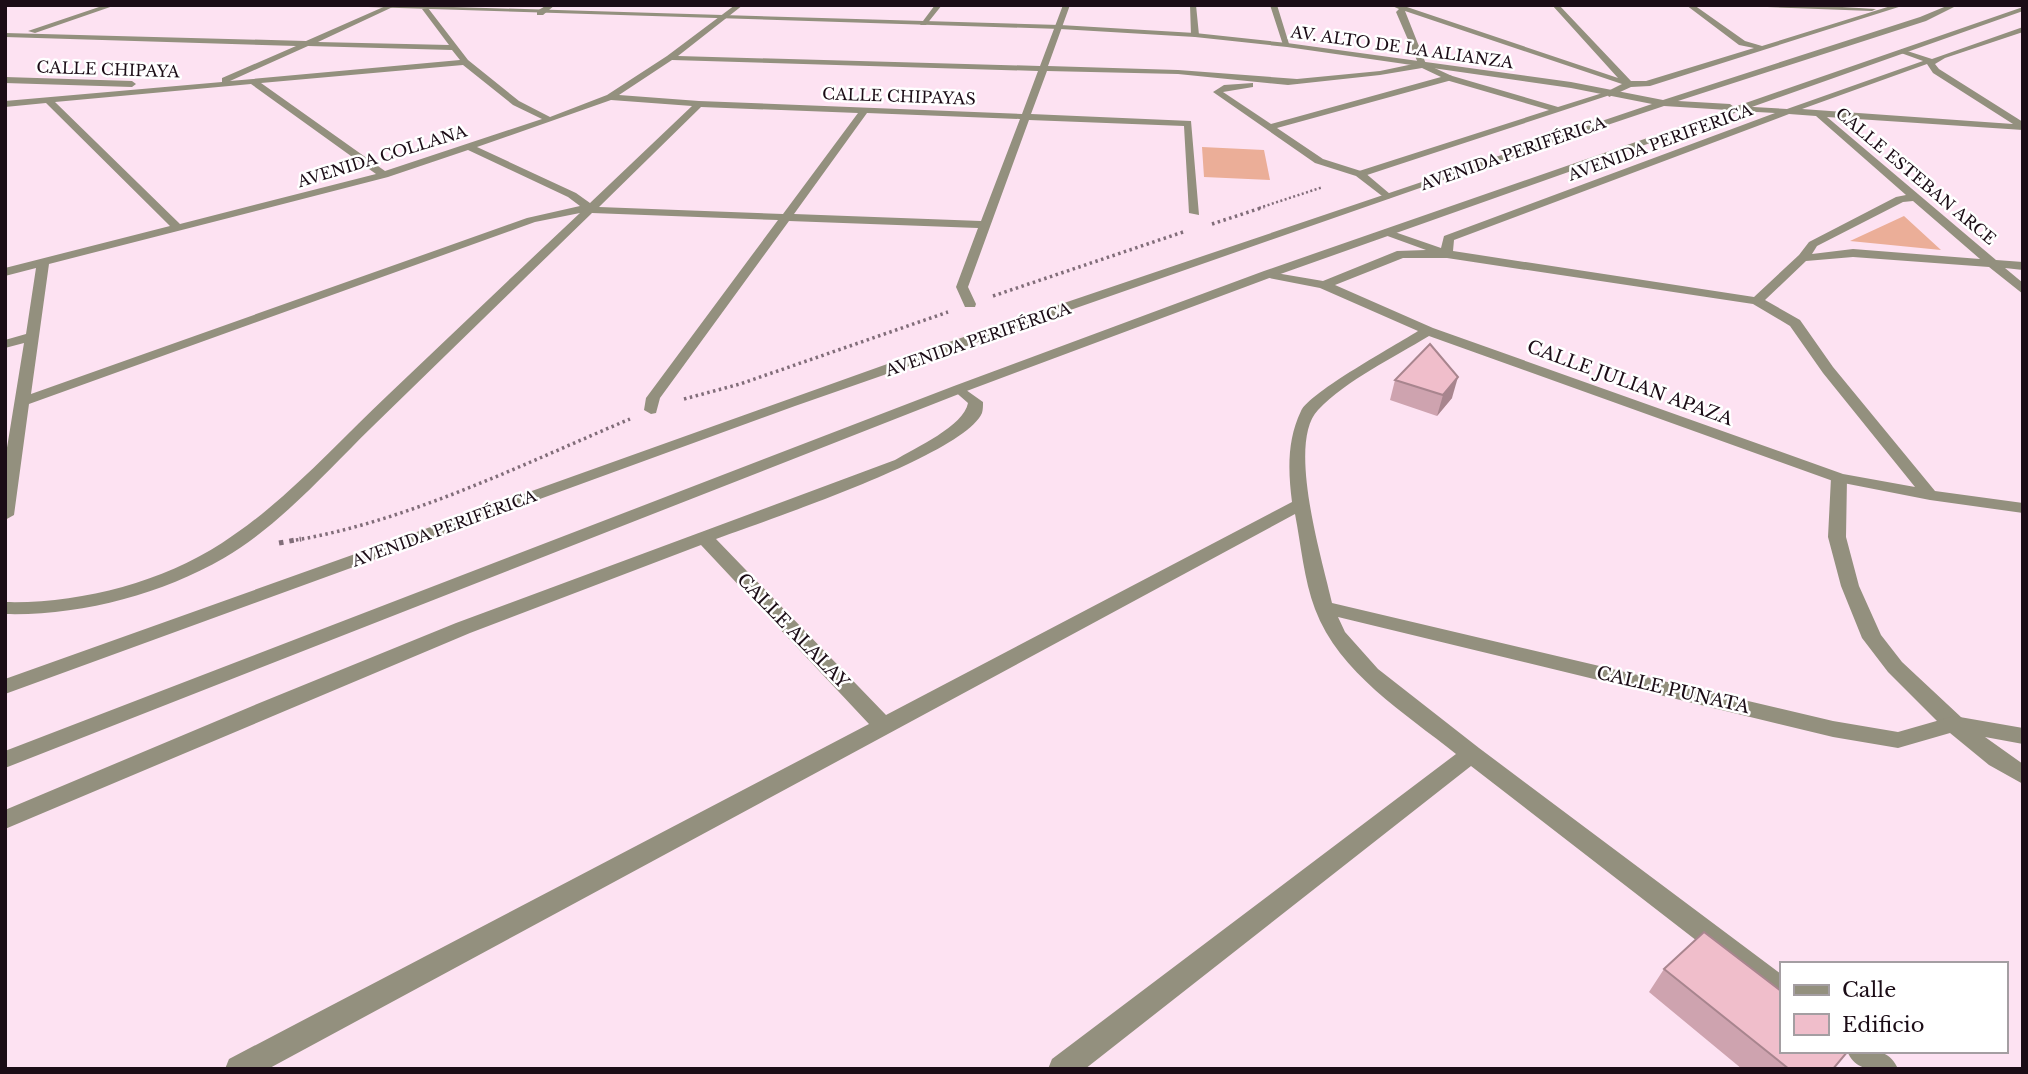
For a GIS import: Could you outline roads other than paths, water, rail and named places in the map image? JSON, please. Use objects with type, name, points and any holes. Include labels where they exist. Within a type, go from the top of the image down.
[{"type":"street","points":[[5,37],[113,5]]},
{"type":"street","name":"AV. ALTO DE LA ALIANZA","points":[[308,5],[1060,27],[1195,35],[1287,45],[1571,85],[1660,103],[2023,126]]},
{"type":"street","points":[[540,13],[552,5]]},
{"type":"street","name":"AVENIDA COLLANA","points":[[5,272],[384,176],[550,120],[610,97],[670,58],[740,5]]},
{"type":"street","points":[[923,23],[939,5]]},
{"type":"street","points":[[970,304],[962,287],[1067,5]]},
{"type":"street","points":[[1193,5],[1195,35]]},
{"type":"street","points":[[1273,5],[1287,45]]},
{"type":"street","points":[[1393,5],[1629,84],[1647,84],[1886,7],[1923,19]]},
{"type":"street","points":[[1555,5],[1629,84]]},
{"type":"street","points":[[1689,5],[1742,43],[1762,48]]},
{"type":"street","points":[[1718,5],[1902,5]]},
{"type":"street","name":"AVENIDA PERIFÉRICA","points":[[5,687],[628,460],[1387,196],[1660,103],[1923,19],[1955,5]]},
{"type":"street","points":[[210,87],[392,7]]},
{"type":"street","points":[[426,9],[466,62],[516,103],[550,120]]},
{"type":"street","points":[[1404,9],[1400,12],[1423,65]]},
{"type":"street","name":"AVENIDA PERIFÉRICA","points":[[5,760],[959,389],[1268,274],[2023,9]]},
{"type":"street","name":"AVENIDA PERIFERICA","points":[[1447,254],[1448,238],[1910,66],[2023,29]]},
{"type":"street","points":[[19,35],[301,46],[455,48]]},
{"type":"street","points":[[1904,51],[1931,61],[1931,66],[1936,71],[2023,126]]},
{"type":"street","points":[[670,58],[1178,72],[1297,81]]},
{"type":"street","points":[[5,104],[466,62]]},
{"type":"street","points":[[1387,196],[1360,174],[1318,161],[1219,94],[1218,90],[1380,73],[1423,65],[1449,78],[1558,110]]},
{"type":"street","points":[[1268,128],[1449,78]]},
{"type":"street","name":"CALLE CHIPAYA","points":[[5,80],[210,87]]},
{"type":"street","points":[[256,83],[384,176]]},
{"type":"street","points":[[1360,174],[1609,94],[1629,84]]},
{"type":"street","name":"CALLE CHIPAYAS","points":[[610,97],[699,104],[1188,123],[1195,213]]},
{"type":"street","points":[[49,101],[179,229]]},
{"type":"street","points":[[5,608],[27,610],[54,607],[109,593],[184,569],[216,555],[233,543],[307,482],[589,207],[699,104]]},
{"type":"street","points":[[651,410],[653,398],[865,110]]},
{"type":"street","name":"CALLE ESTEBAN ARCE","points":[[1820,115],[2023,290]]},
{"type":"street","points":[[469,147],[572,195],[589,207]]},
{"type":"street","points":[[1757,301],[1803,258],[1813,244],[1900,199],[1916,197]]},
{"type":"street","points":[[22,402],[531,220],[589,207],[784,219],[986,225]]},
{"type":"street","points":[[1386,232],[1447,254]]},
{"type":"street","points":[[1803,258],[1853,253],[2023,266]]},
{"type":"street","points":[[1324,285],[1401,254],[1447,254],[1757,301],[1795,323],[1828,370],[1930,495]]},
{"type":"street","points":[[5,514],[9,466],[22,402],[43,263]]},
{"type":"street","name":"CALLE JULIAN APAZA","points":[[1268,274],[1324,285],[1428,331],[1839,478],[1930,495],[2023,508]]},
{"type":"street","points":[[1428,331],[1346,381],[1309,411],[1300,437],[1296,469],[1301,504],[1324,607],[1337,635],[1371,674],[1471,754],[1780,989]]},
{"type":"street","points":[[5,344],[32,336]]},
{"type":"street","points":[[5,820],[450,633],[873,476],[925,450],[974,413],[976,402],[959,389]]},
{"type":"street","points":[[1839,478],[1837,537],[1850,586],[1872,638],[1895,667],[1954,724],[1997,759],[2023,775]]},
{"type":"street","points":[[239,1069],[883,724],[1301,504]]},
{"type":"street","name":"CALLE ALALAY","points":[[704,537],[883,724]]},
{"type":"street","name":"CALLE PUNATA","points":[[1324,607],[1833,729],[1898,740],[1954,724],[2023,736]]},
{"type":"street","points":[[1998,732],[2023,745]]},
{"type":"street","points":[[1062,1069],[1471,754]]},
{"type":"street","points":[[1864,1053],[1884,1069]]}]
